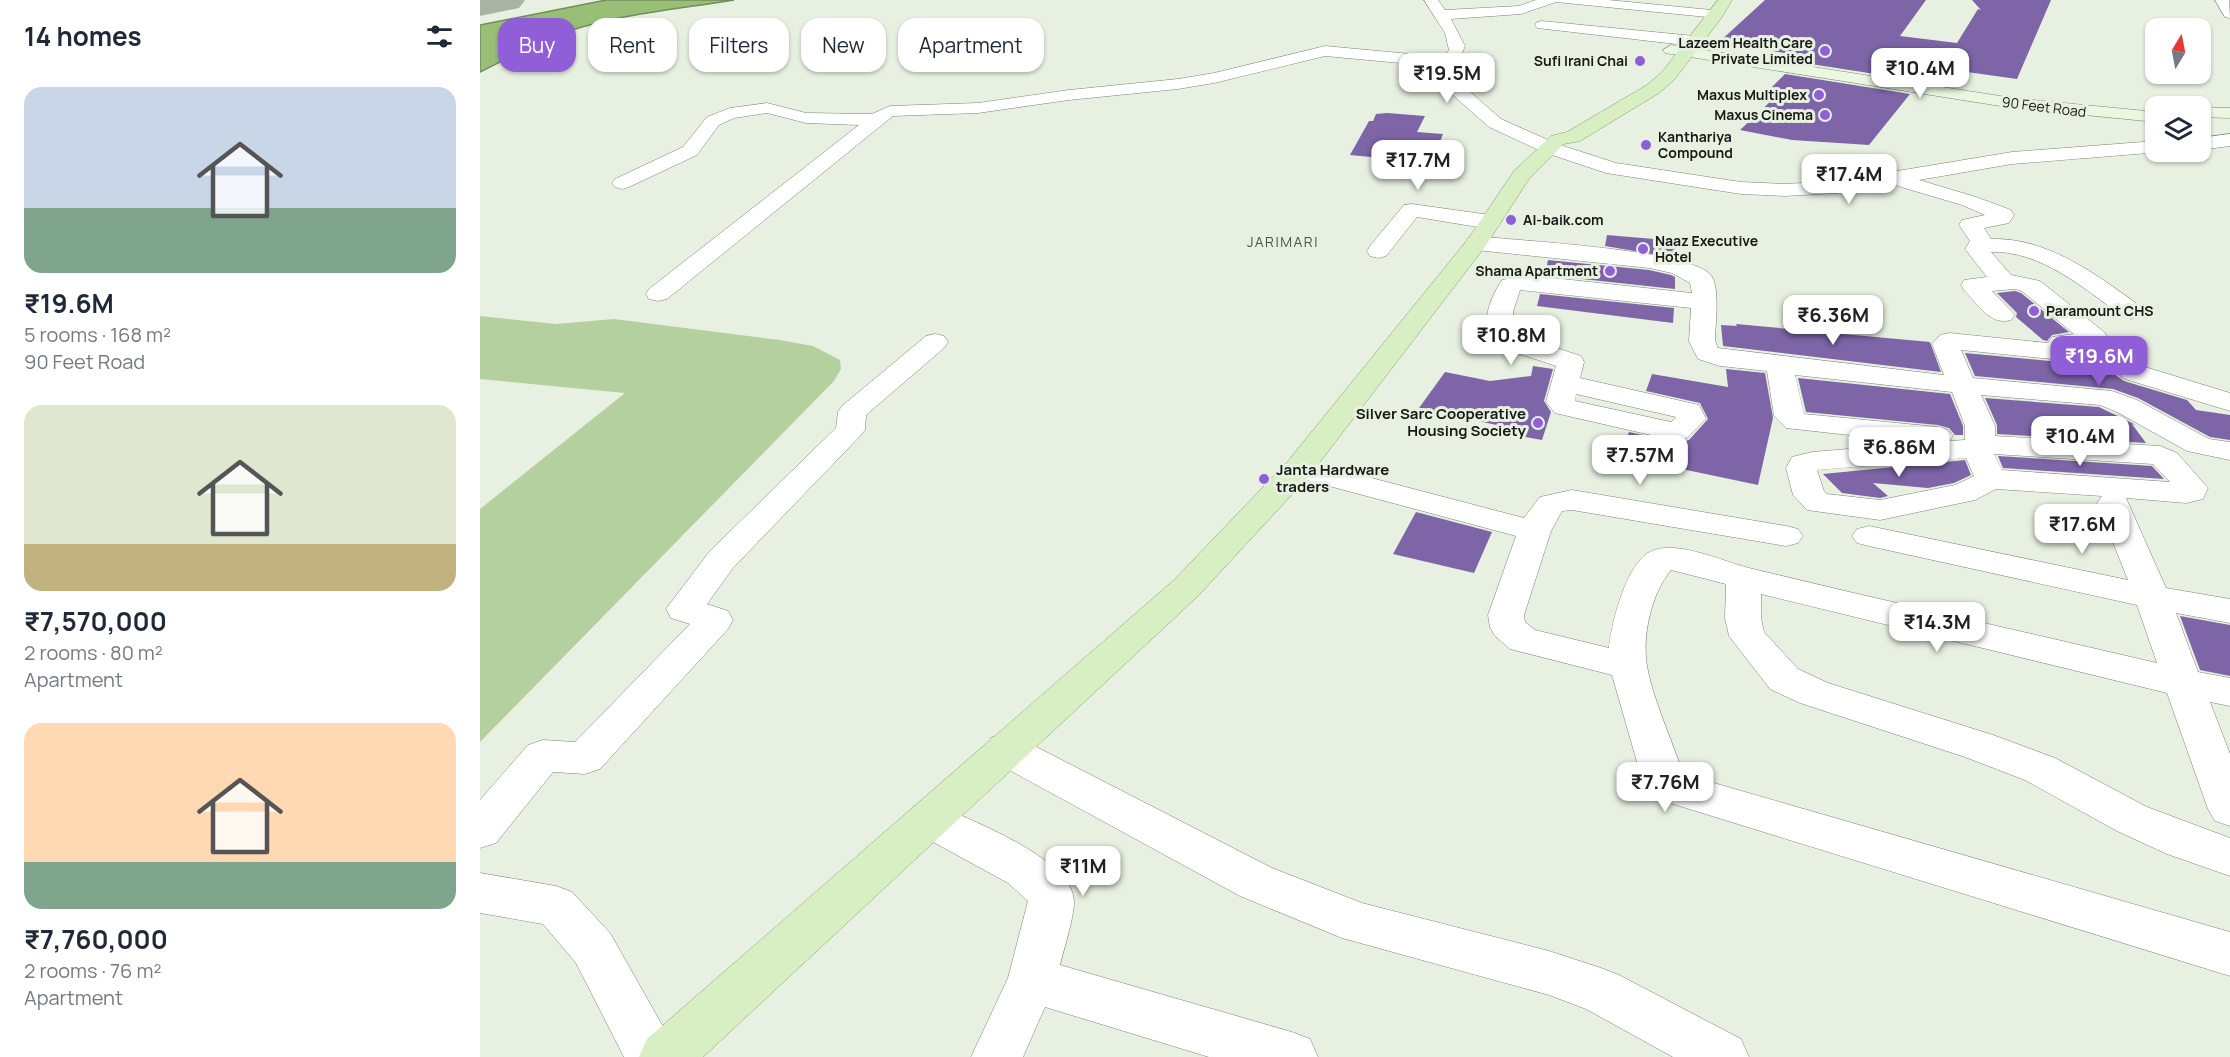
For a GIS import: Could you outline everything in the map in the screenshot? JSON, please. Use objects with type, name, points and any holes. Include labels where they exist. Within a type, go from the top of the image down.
[{"type":"main road","points":[[1682,46],[1717,14],[1725,0]]},
{"type":"main road","points":[[665,1057],[1186,588],[1299,468],[1483,232],[1521,175],[1554,144],[1573,137],[1653,89],[1668,76],[1701,6]]},
{"type":"street","points":[[1431,0],[1456,37],[1458,46],[1456,53],[1440,67],[1444,78],[1495,123],[1554,144],[1589,162],[1624,171],[1757,189],[1838,187],[2012,158],[2145,148]]},
{"type":"street","points":[[1441,15],[1521,10],[1551,0]]},
{"type":"street","points":[[1561,0],[1701,6],[1717,14]]},
{"type":"street","points":[[2222,0],[2230,14]]},
{"type":"street","points":[[1542,25],[1682,46]]},
{"type":"street","name":"90 Feet Road","points":[[1682,46],[2044,100],[2145,108]]},
{"type":"street","name":"90 Feet Road","points":[[1682,46],[2013,103],[2145,116]]},
{"type":"street","points":[[658,294],[883,114],[896,111],[978,108],[1069,95],[1178,84],[1214,78],[1307,53],[1325,51],[1446,62]]},
{"type":"street","points":[[622,183],[684,155],[697,144],[713,121],[730,112],[767,108],[806,118],[876,120]]},
{"type":"street","points":[[2211,112],[2230,113]]},
{"type":"street","points":[[2211,120],[2230,121]]},
{"type":"street","points":[[2211,143],[2230,140]]},
{"type":"street","points":[[1891,178],[1969,201],[1997,212],[2003,217],[1970,225],[1984,245]]},
{"type":"street","points":[[1378,251],[1412,210],[1483,232],[1679,267],[1701,279],[1704,302],[1702,341],[1707,353],[1781,373],[1942,398],[1947,400],[1971,432]]},
{"type":"street","points":[[2004,282],[1976,249],[1977,246],[2017,246],[2036,252],[2093,284],[2131,311]]},
{"type":"street","points":[[1566,383],[1571,362],[1502,339],[1498,324],[1506,292],[1511,285],[1525,282],[1704,302]]},
{"type":"street","points":[[2002,315],[1973,285],[2004,282],[2024,283],[2031,286],[2096,338],[2045,344],[2036,341],[2023,331]]},
{"type":"street","points":[[480,830],[543,756],[585,758],[707,629],[715,620],[684,609],[721,560],[850,430],[852,412],[935,342]]},
{"type":"street","points":[[1991,478],[1971,432],[1961,385],[1945,342],[2104,356],[2118,360],[2135,374],[2230,402]]},
{"type":"street","points":[[1781,373],[1961,385],[2111,399],[2190,441],[2210,448],[2230,451]]},
{"type":"street","points":[[1781,373],[1788,416],[1796,422],[1964,437],[1971,432]]},
{"type":"street","points":[[1971,432],[2160,455],[2192,488],[2192,492],[1991,478],[1964,494],[1880,510],[1818,503],[1809,495],[1801,468],[1803,463],[1812,461],[1971,432]]},
{"type":"street","points":[[1299,468],[1534,531]]},
{"type":"street","points":[[1628,666],[1523,640],[1508,627],[1506,615],[1534,531],[1547,506],[1555,500],[1572,500],[1785,536]]},
{"type":"street","points":[[2113,503],[2152,597],[2230,809]]},
{"type":"street","points":[[1869,536],[2152,597],[2230,611]]},
{"type":"street","points":[[2230,692],[2183,683],[1677,560],[1660,559],[1654,566],[1639,596],[1627,639],[1628,666],[1660,769],[1671,783],[1688,792],[2230,954]]},
{"type":"street","points":[[1744,578],[1743,618],[1747,636],[1784,679],[1814,693],[1979,746],[2040,769],[2132,819],[2182,841],[2230,856]]},
{"type":"street","points":[[1005,749],[1256,882],[1359,922],[1549,973],[1601,992],[1723,1057]]},
{"type":"street","points":[[928,819],[1024,868],[1047,888],[1051,901],[1032,981],[997,1057]]},
{"type":"street","points":[[480,893],[556,906],[593,948],[652,1057]]},
{"type":"street","points":[[1032,981],[1292,1057]]},
{"type":"shaded area","points":[[606,0],[734,0],[622,18],[588,18],[588,26],[576,29],[576,18],[515,18]]},
{"type":"shaded area","points":[[498,21],[498,63],[480,72],[480,25]]},
{"type":"shaded area","points":[[480,316],[556,324],[614,319],[780,340],[813,346],[840,360],[841,369],[834,381],[480,742],[480,509],[625,393],[480,379]]},
{"type":"building","points":[[1765,0],[1926,0],[1900,36],[1957,43],[1978,9],[1981,10],[1972,0],[2051,0],[2017,79],[1931,67],[1920,81],[1798,62],[1804,56],[1718,43]]},
{"type":"building","name":"Maxus Cinema","points":[[1785,74],[1910,94],[1869,145],[1792,140],[1740,130],[1772,100],[1761,98]]},
{"type":"building","points":[[1376,114],[1425,116],[1417,132],[1443,134],[1432,163],[1350,155],[1369,121],[1373,121]]},
{"type":"building","points":[[1607,235],[1677,241],[1676,258],[1605,246]]},
{"type":"building","name":"Shama Apartment","points":[[1548,260],[1649,270],[1671,275],[1675,277],[1675,289],[1545,275]]},
{"type":"building","points":[[2015,291],[2021,293],[2069,332],[2052,335],[2047,341],[2043,340],[2016,317],[2017,313],[1997,293]]},
{"type":"building","points":[[1540,294],[1674,308],[1673,323],[1537,306]]},
{"type":"building","points":[[1736,324],[1930,342],[1941,372],[1723,346],[1721,325],[1737,326]]},
{"type":"building","points":[[1965,353],[2102,366],[2124,381],[2187,400],[2196,410],[2230,415],[2230,440],[2210,437],[2138,398],[2113,389],[1975,376]]},
{"type":"building","points":[[1533,366],[1553,369],[1544,401],[1551,412],[1542,440],[1498,432],[1501,426],[1419,408],[1445,372],[1490,381],[1531,376]]},
{"type":"building","name":"Silver Sarc Cooperative Housing Society","points":[[1726,369],[1765,373],[1773,418],[1758,485],[1620,456],[1629,432],[1678,443],[1689,440],[1708,419],[1700,403],[1646,391],[1652,374],[1728,387]]},
{"type":"building","points":[[1798,378],[1950,394],[1963,426],[1963,435],[1955,435],[1949,428],[1938,425],[1806,412]]},
{"type":"building","points":[[1985,398],[2099,407],[2136,425],[2132,424],[2146,443],[1997,434],[1997,425]]},
{"type":"building","points":[[1998,456],[2152,466],[2164,479],[2003,468]]},
{"type":"building","points":[[1965,460],[1971,475],[1954,483],[1928,488],[1873,483],[1888,496],[1880,498],[1842,493],[1823,474]]},
{"type":"building","points":[[1416,512],[1492,532],[1474,573],[1393,554]]},
{"type":"building","points":[[2180,616],[2230,625],[2230,676],[2200,670]]},
{"type":"taxiway","points":[[480,5],[506,0]]},
{"type":"place","name":"Lazeem Health Care Private Limited","points":[[1825,51]]},
{"type":"place","name":"Sufi Irani Chai","points":[[1640,61]]},
{"type":"place","name":"Maxus Multiplex","points":[[1819,95]]},
{"type":"place","name":"Maxus Cinema","points":[[1825,115]]},
{"type":"place","name":"Kanthariya Compound","points":[[1646,145]]},
{"type":"place","name":"Al-baik.com","points":[[1511,220]]},
{"type":"place","name":"Naaz Executive Hotel","points":[[1643,249]]},
{"type":"place","name":"Shama Apartment","points":[[1610,271]]},
{"type":"place","name":"Paramount CHS","points":[[2034,311]]},
{"type":"place","name":"Silver Sarc Cooperative Housing Society","points":[[1538,423]]},
{"type":"place","name":"Janta Hardware traders","points":[[1264,479]]},
{"type":"district","name":"JARIMARI","points":[[1283,242]]}]
